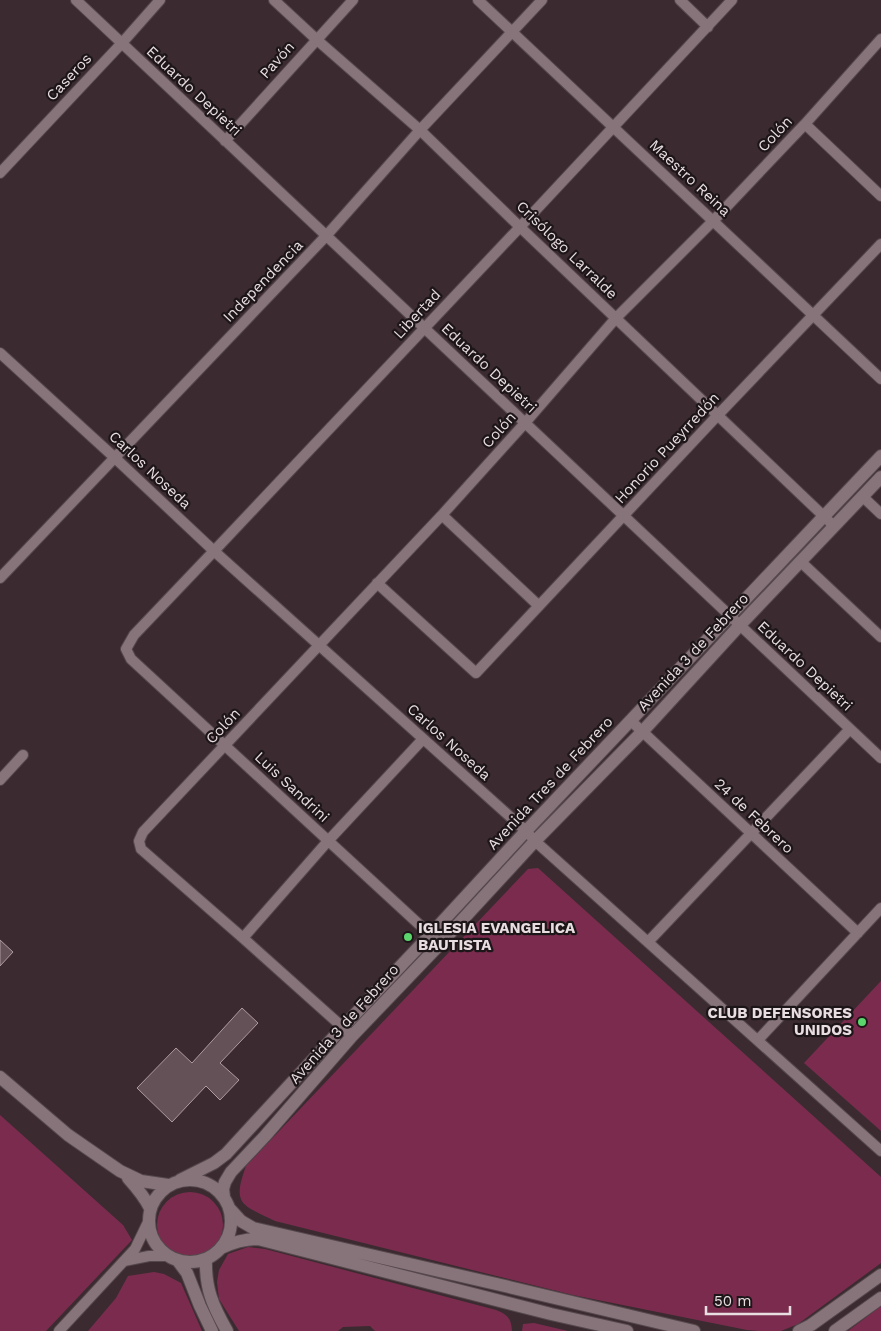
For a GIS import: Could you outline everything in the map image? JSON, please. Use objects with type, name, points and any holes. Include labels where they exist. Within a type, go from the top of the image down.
[{"type":"main road","name":"Avenida Tres de Febrero","points":[[180,1180],[214,1163],[226,1154],[342,1027],[436,939],[526,831],[881,456]]},
{"type":"main road","name":"Avenida 3 de Febrero","points":[[227,1203],[223,1189],[231,1172],[265,1136],[436,939],[642,732],[740,625],[881,477]]},
{"type":"main road","points":[[0,1077],[68,1135],[120,1171],[140,1190],[150,1208]]},
{"type":"main road","points":[[120,1171],[141,1181],[168,1186]]},
{"type":"main road","points":[[212,1331],[187,1273],[157,1247],[150,1235],[148,1222],[150,1208],[154,1199],[168,1186],[180,1180],[205,1182],[215,1188],[241,1221],[253,1228],[694,1331]]},
{"type":"main road","points":[[172,1259],[192,1263],[206,1260],[222,1248],[228,1236],[231,1223],[227,1203]]},
{"type":"main road","points":[[222,1248],[235,1242],[258,1239],[551,1314],[627,1331]]},
{"type":"main road","points":[[206,1260],[207,1287],[214,1308],[227,1331]]},
{"type":"main road","points":[[799,1331],[811,1325],[881,1275]]},
{"type":"main road","points":[[835,1331],[881,1298]]},
{"type":"street","name":"Eduardo Depietri","points":[[76,0],[881,758]]},
{"type":"street","name":"Caseros","points":[[0,173],[160,0]]},
{"type":"street","name":"Crisólogo Larralde","points":[[274,0],[420,130],[834,526]]},
{"type":"street","name":"Pavón","points":[[225,140],[353,0]]},
{"type":"street","name":"Maestro Reina","points":[[478,0],[881,379]]},
{"type":"street","name":"Independencia","points":[[0,578],[326,236],[420,130],[542,0]]},
{"type":"street","points":[[680,0],[708,27]]},
{"type":"street","name":"Libertad","points":[[126,649],[134,634],[520,227],[732,0]]},
{"type":"street","name":"Colón","points":[[242,938],[141,849],[139,841],[144,832],[442,515],[616,318],[713,220],[881,39]]},
{"type":"street","points":[[804,124],[881,196]]},
{"type":"street","name":"Honorio Pueyrredón","points":[[377,583],[476,673],[881,244]]},
{"type":"street","name":"Carlos Noseda","points":[[0,353],[214,551],[881,1151]]},
{"type":"street","points":[[862,496],[881,514]]},
{"type":"street","points":[[442,515],[539,606]]},
{"type":"street","points":[[801,562],[881,636]]},
{"type":"street","name":"Luis Sandrini","points":[[126,649],[130,659],[436,939]]},
{"type":"street","name":"24 de Febrero","points":[[631,721],[858,933]]},
{"type":"street","points":[[648,942],[850,729]]},
{"type":"street","points":[[352,1036],[242,938],[328,841],[423,739]]},
{"type":"street","points":[[0,780],[23,755]]},
{"type":"street","points":[[758,1040],[881,908]]},
{"type":"street","points":[[59,1331],[135,1249],[148,1222]]},
{"type":"street","points":[[124,1261],[149,1256],[172,1259]]},
{"type":"shaded area","points":[[538,868],[881,1177],[881,1263],[798,1324],[781,1331],[747,1330],[573,1295],[275,1221],[254,1211],[242,1202],[240,1189],[246,1166],[528,869]]},
{"type":"shaded area","name":"CLUB DEFENSORES UNIDOS","points":[[881,981],[881,1131],[804,1063]]},
{"type":"shaded area","points":[[0,1115],[123,1225],[132,1240],[46,1331],[0,1331]]},
{"type":"shaded area","points":[[190,1192],[202,1195],[213,1202],[220,1213],[223,1225],[220,1237],[213,1248],[202,1255],[190,1258],[178,1255],[167,1248],[160,1237],[157,1225],[160,1213],[167,1202],[178,1195]]},
{"type":"shaded area","points":[[248,1247],[265,1249],[496,1310],[508,1318],[512,1331],[375,1331],[370,1326],[343,1327],[338,1331],[239,1331],[219,1299],[217,1282],[219,1270],[228,1254]]},
{"type":"shaded area","points":[[154,1272],[164,1274],[181,1283],[202,1331],[88,1331],[116,1298],[128,1276]]},
{"type":"shaded area","points":[[881,1306],[881,1331],[848,1331]]},
{"type":"shaded area","points":[[534,1323],[568,1331],[522,1331],[523,1324]]},
{"type":"building","points":[[0,940],[13,952],[0,966]]},
{"type":"building","points":[[242,1008],[258,1023],[220,1063],[239,1080],[220,1100],[206,1086],[172,1122],[137,1088],[176,1048],[192,1063]]},
{"type":"place","name":"IGLESIA EVANGELICA BAUTISTA","points":[[408,937]]},
{"type":"place","name":"CLUB DEFENSORES UNIDOS","points":[[862,1022]]}]
